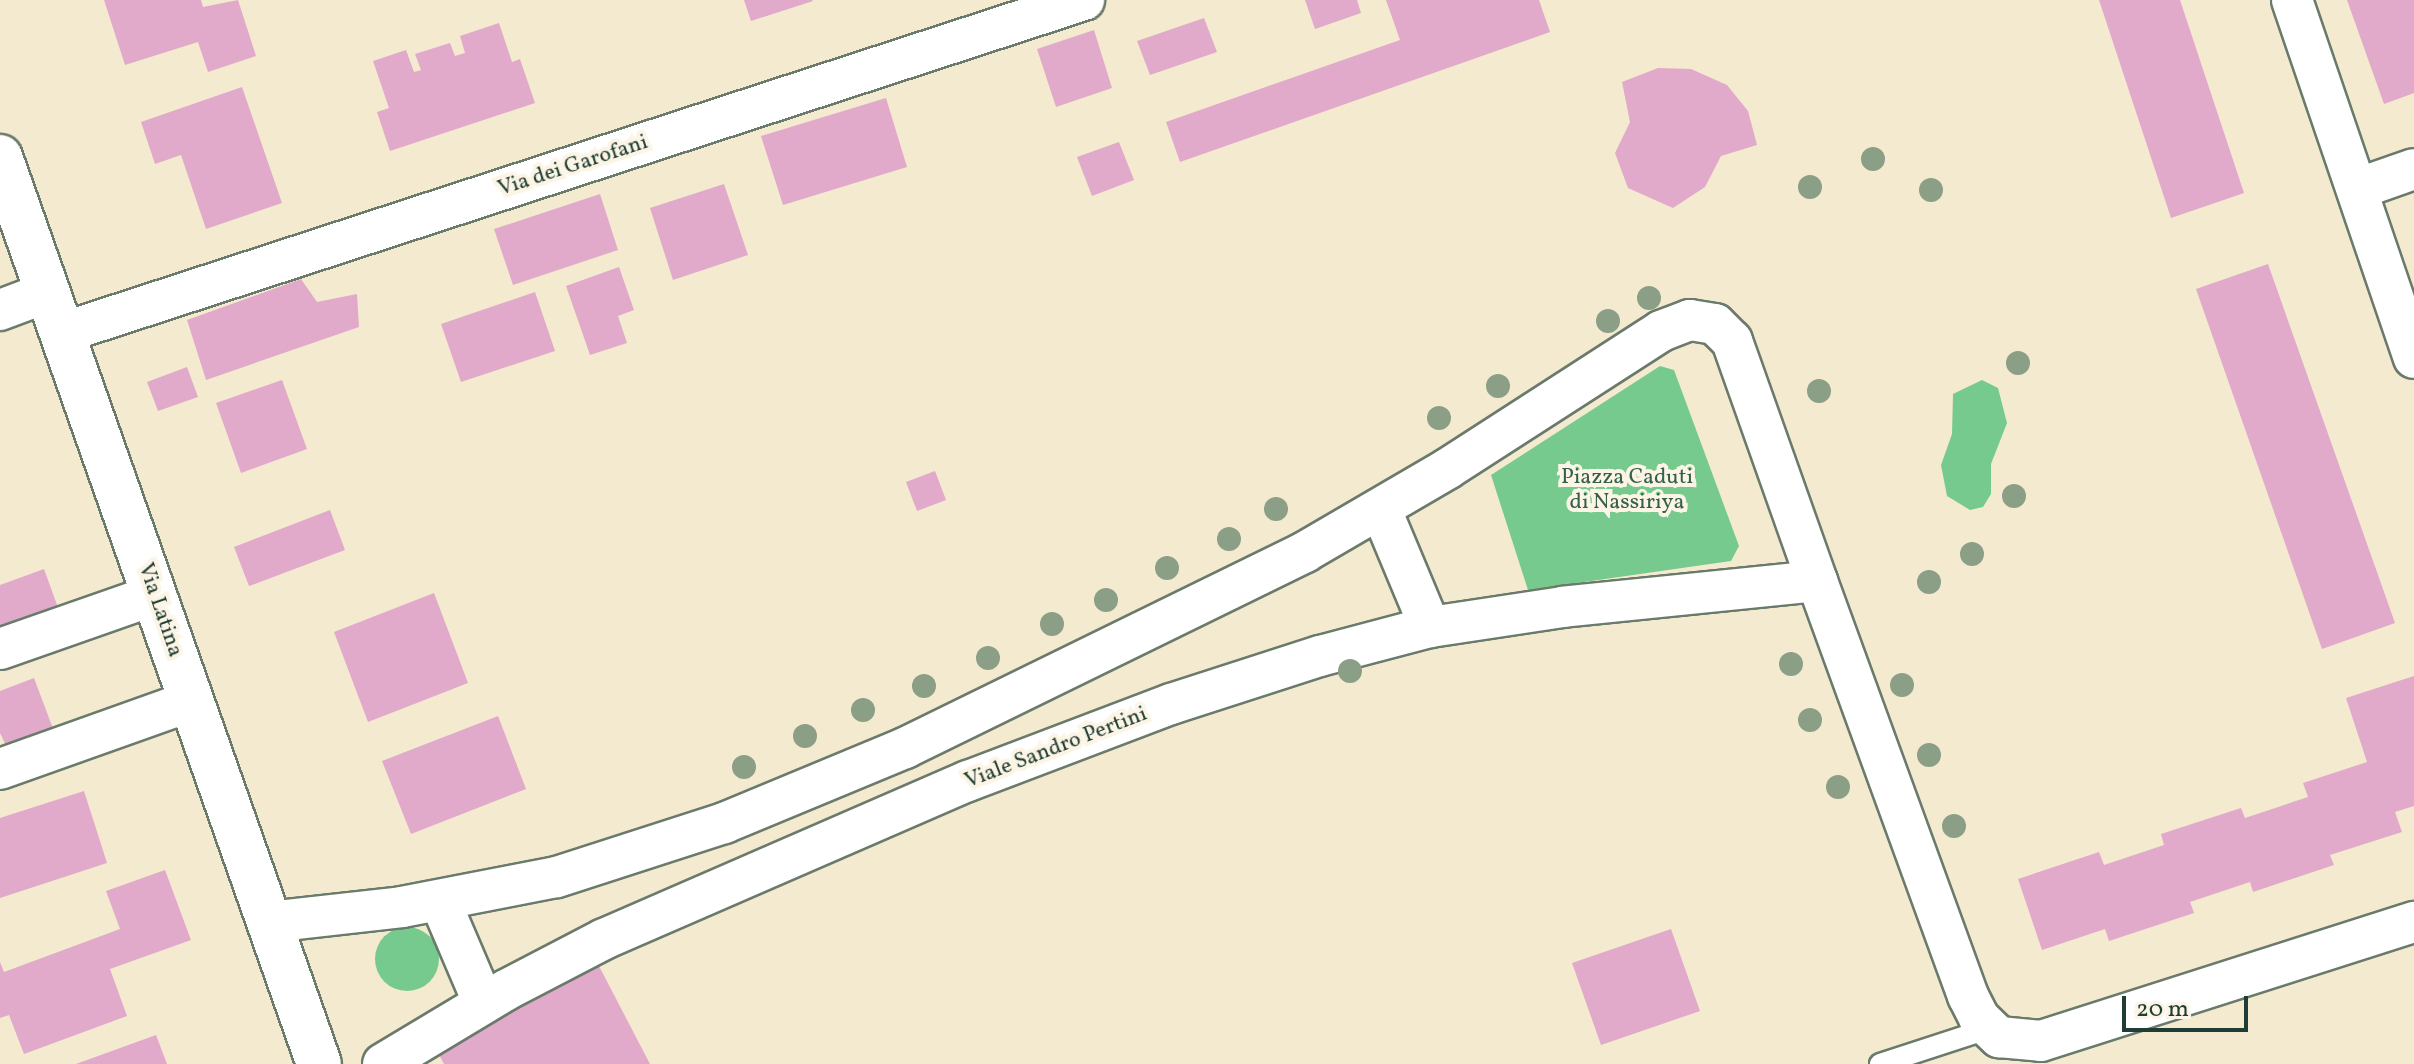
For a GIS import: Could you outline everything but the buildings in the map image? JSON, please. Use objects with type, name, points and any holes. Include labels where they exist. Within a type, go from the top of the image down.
[{"type":"main road","name":"Via Latina","points":[[0,157],[319,1064]]},
{"type":"street","name":"Via dei Garofani","points":[[62,333],[1084,0]]},
{"type":"street","points":[[2292,0],[2414,358]]},
{"type":"street","points":[[2357,189],[2414,169]]},
{"type":"street","points":[[0,310],[48,292]]},
{"type":"street","points":[[269,922],[440,901],[557,877],[672,841],[766,806],[1014,699],[1381,510],[1661,331],[1704,320],[1726,333],[1737,351],[1968,996],[1987,1029],[2012,1041],[2041,1041],[2414,922]]},
{"type":"street","points":[[1381,510],[1430,627],[1563,607],[1817,581]]},
{"type":"street","points":[[0,649],[154,595]]},
{"type":"street","name":"Viale Sandro Pertini","points":[[383,1064],[483,1002],[592,945],[1063,744],[1320,656],[1430,627]]},
{"type":"street","points":[[0,769],[191,701]]},
{"type":"street","points":[[672,841],[694,900]]},
{"type":"street","points":[[440,901],[483,1002]]},
{"type":"lane","points":[[1880,1064],[1987,1029]]},
{"type":"green space","name":"Piazza Caduti di Nassiriya","points":[[1660,366],[1674,370],[1739,546],[1731,561],[1528,590],[1491,475]]},
{"type":"green space","points":[[1982,380],[1998,388],[2007,423],[1991,464],[1991,494],[1983,507],[1970,510],[1947,496],[1941,465],[1952,434],[1953,394]]},
{"type":"green space","points":[[407,927],[425,933],[433,941],[439,959],[433,977],[425,985],[407,991],[389,985],[381,977],[375,959],[381,941],[389,933]]}]
